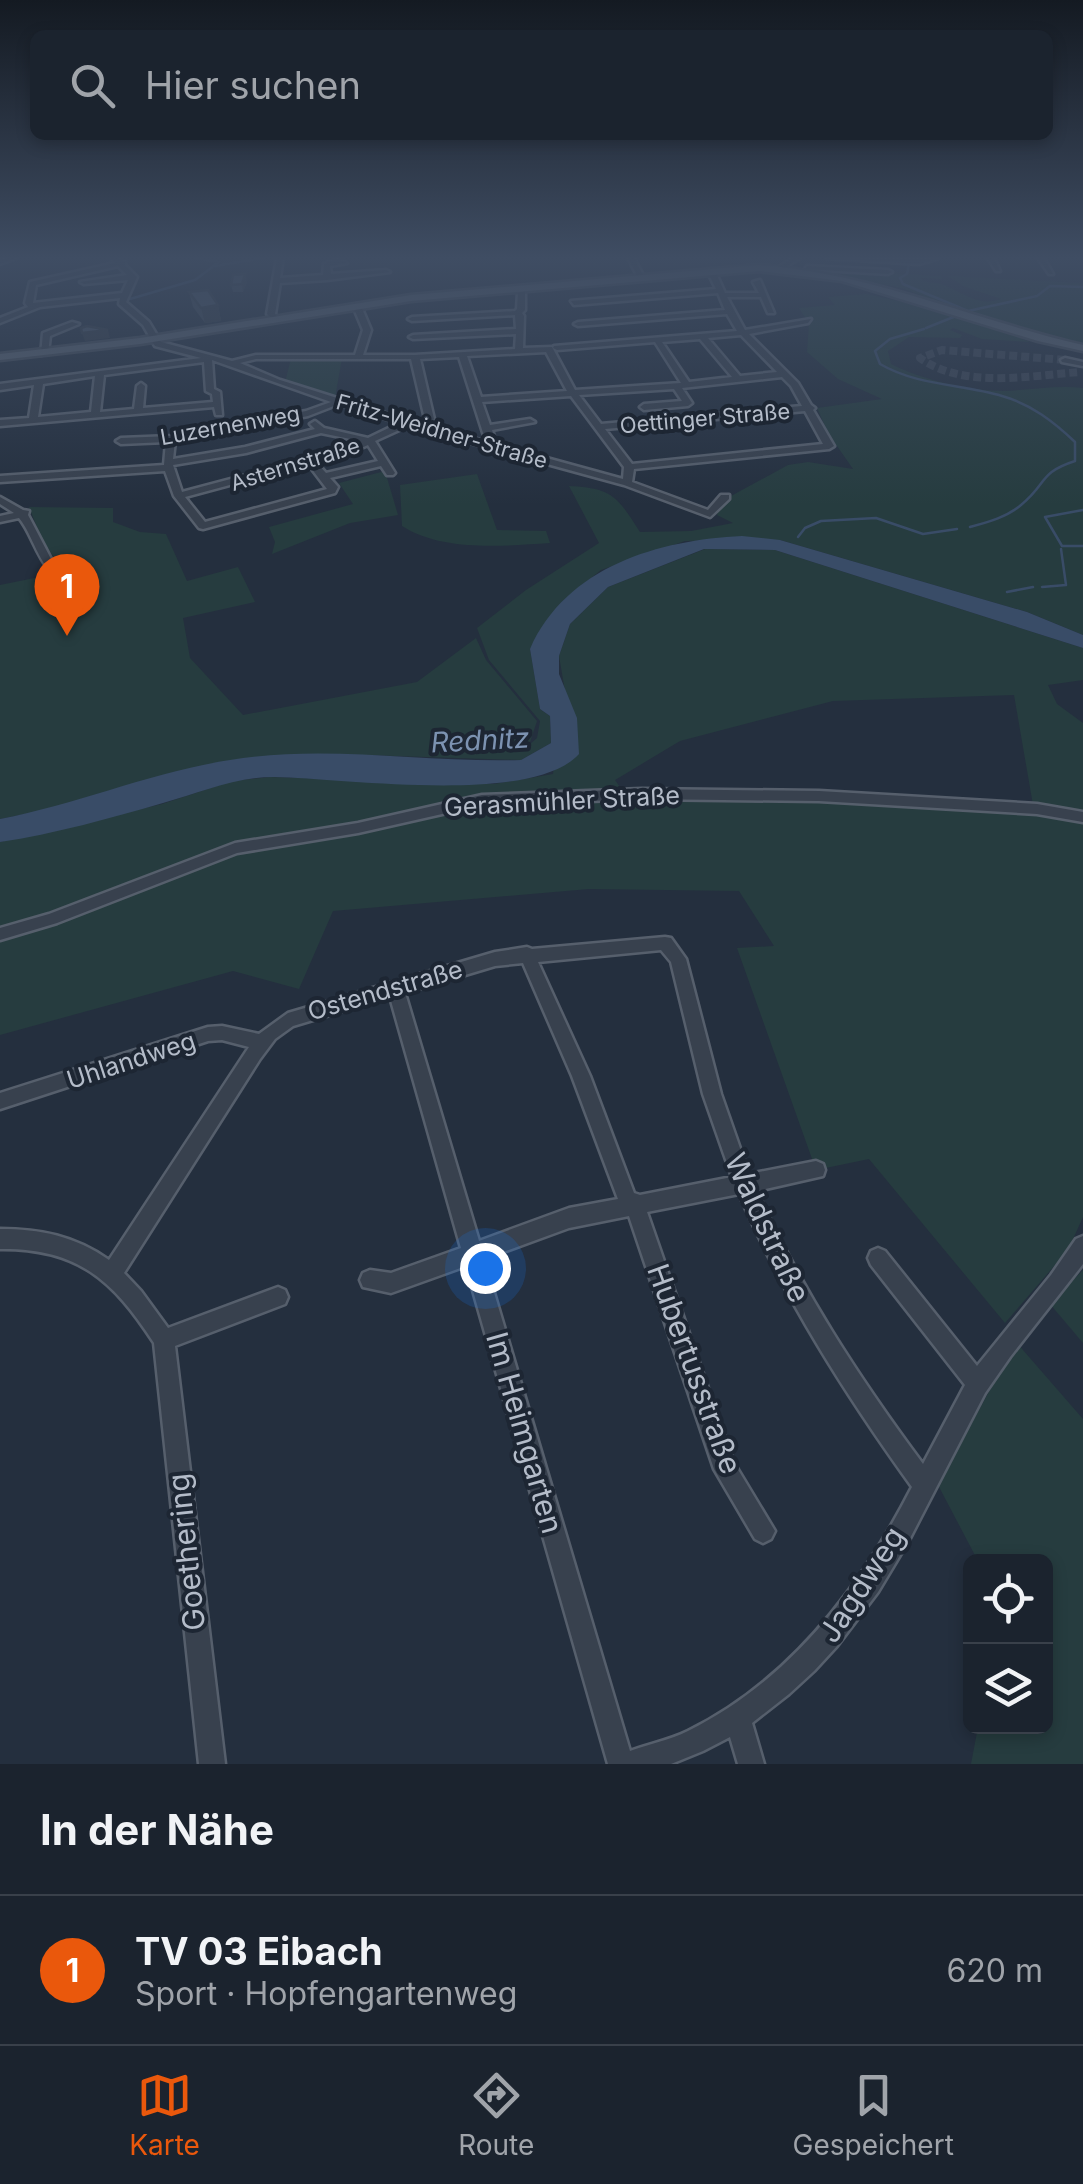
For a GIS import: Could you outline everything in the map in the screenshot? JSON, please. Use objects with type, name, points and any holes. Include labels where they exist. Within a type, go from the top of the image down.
[{"type":"main road","points":[[0,357],[144,340]]},
{"type":"main road","points":[[1049,340],[1083,348]]},
{"type":"street","points":[[44,353],[45,340]]},
{"type":"street","name":"Fritz-Weidner-Straße","points":[[156,340],[407,423],[628,483],[710,514],[725,497]]},
{"type":"street","points":[[358,357],[364,340]]},
{"type":"street","points":[[413,340],[412,357],[430,419],[422,427]]},
{"type":"street","points":[[518,351],[519,340]]},
{"type":"street","points":[[582,340],[583,346]]},
{"type":"street","points":[[232,363],[256,357],[412,357],[653,340]]},
{"type":"street","points":[[644,407],[688,403],[657,340]]},
{"type":"street","points":[[706,340],[738,379]]},
{"type":"street","points":[[629,467],[828,444],[811,408],[750,340]]},
{"type":"street","points":[[553,348],[572,392],[629,467],[628,483]]},
{"type":"street","points":[[462,354],[490,439],[486,446]]},
{"type":"street","points":[[0,387],[210,358],[210,391]]},
{"type":"street","points":[[1065,360],[1082,369]]},
{"type":"street","points":[[95,414],[100,373]]},
{"type":"street","points":[[477,400],[681,386],[784,374]]},
{"type":"street","points":[[33,420],[39,382]]},
{"type":"street","points":[[138,411],[141,386]]},
{"type":"street","points":[[198,405],[198,393],[216,392],[220,426]]},
{"type":"street","name":"Luzernenweg","points":[[121,442],[170,439],[220,426],[308,412],[338,402]]},
{"type":"street","points":[[0,423],[218,404]]},
{"type":"street","name":"Oettinger Straße","points":[[599,428],[811,408]]},
{"type":"street","points":[[308,412],[321,430]]},
{"type":"street","points":[[487,428],[530,422]]},
{"type":"street","name":"Asternstraße","points":[[179,496],[311,462],[407,423]]},
{"type":"street","points":[[0,480],[167,465],[321,430],[370,441],[390,473]]},
{"type":"street","points":[[170,439],[167,465],[179,496],[203,526],[328,493],[333,487],[311,462]]},
{"type":"street","points":[[324,476],[384,462]]},
{"type":"street","points":[[0,500],[25,513],[46,563],[70,580]]},
{"type":"street","points":[[0,519],[25,513]]},
{"type":"street","name":"Gerasmühler Straße","points":[[0,934],[235,848],[358,828],[482,800],[642,794],[820,796],[1037,809],[1083,818]]},
{"type":"street","name":"Ostendstraße","points":[[112,1273],[278,1026],[300,1014],[482,962],[652,942],[670,946]]},
{"type":"street","name":"Waldstraße","points":[[670,946],[678,960],[714,1098],[744,1186],[818,1332],[923,1482]]},
{"type":"street","name":"Hubertusstraße","points":[[527,954],[582,1076],[632,1203],[726,1469],[763,1531]]},
{"type":"street","name":"Im Heimgarten","points":[[394,987],[621,1764]]},
{"type":"street","name":"Uhlandweg","points":[[0,1102],[208,1034],[222,1032],[264,1042]]},
{"type":"street","points":[[370,1280],[392,1283],[569,1218],[816,1170]]},
{"type":"street","name":"Goethering","points":[[0,1239],[18,1238],[70,1249],[112,1273],[138,1297],[164,1340],[212,1764]]},
{"type":"street","name":"Jagdweg","points":[[630,1764],[693,1742],[737,1717],[827,1642],[890,1551],[977,1384],[1012,1333],[1073,1264],[1083,1246]]},
{"type":"street","points":[[878,1258],[977,1384]]},
{"type":"street","points":[[164,1340],[278,1296]]},
{"type":"street","points":[[737,1717],[751,1764]]},
{"type":"green space","points":[[808,340],[904,340],[888,351],[891,364],[932,380],[1005,391],[1083,388],[1083,635],[1027,612],[780,540],[685,541],[601,570],[563,601],[530,649],[540,709],[550,716],[551,743],[521,760],[363,755],[193,768],[51,809],[0,819],[0,585],[64,572],[42,540],[29,507],[113,508],[113,522],[140,532],[166,534],[187,581],[238,567],[255,602],[183,618],[190,658],[243,715],[417,682],[476,638],[486,660],[537,721],[529,745],[537,738],[540,721],[489,660],[477,628],[526,590],[599,543],[569,486],[612,496],[640,532],[691,531],[733,523],[717,515],[720,502],[788,465],[808,462],[853,469],[828,433],[817,408],[882,399],[838,379],[807,352]]},
{"type":"green space","points":[[342,358],[335,398],[285,382],[291,359]]},
{"type":"green space","points":[[385,471],[398,515],[350,523],[272,554],[275,542],[269,527],[353,504],[339,483]]},
{"type":"green space","points":[[477,474],[497,530],[546,531],[550,543],[454,544],[402,526],[400,485]]},
{"type":"green space","points":[[705,549],[775,550],[1083,648],[1083,680],[1048,685],[1057,704],[1083,723],[1083,1217],[1068,1250],[1005,1323],[869,1159],[816,1170],[737,948],[774,946],[739,891],[589,889],[333,911],[299,989],[233,971],[0,1035],[0,842],[162,804],[232,781],[270,777],[494,784],[553,774],[565,691],[559,656],[570,624],[608,587]],"holes":[[[1014,695],[1033,805],[627,797],[615,780],[680,741],[833,701]]]},
{"type":"green space","points":[[1083,1270],[1083,1343],[1050,1304]]},
{"type":"green space","points":[[1016,1342],[1083,1419],[1083,1764],[971,1764],[977,1734],[1053,1734],[1053,1554],[974,1554],[938,1485]]},
{"type":"water","points":[[742,536],[780,540],[1027,612],[1083,635],[1083,648],[775,550],[704,549],[608,587],[570,624],[559,656],[559,674],[577,718],[579,754],[555,770],[521,780],[480,784],[260,778],[82,825],[0,842],[0,819],[230,760],[339,754],[521,760],[551,743],[550,716],[540,709],[530,649],[546,620],[567,597],[591,578],[648,552]]},
{"type":"waterway","points":[[888,340],[875,351],[880,364],[909,377],[1013,399],[1042,414],[1075,442],[1075,461],[1049,474],[1021,505],[970,527]]},
{"type":"waterway","points":[[1083,510],[1045,517],[1062,546],[1083,546]]},
{"type":"waterway","points":[[798,537],[805,528],[821,521],[876,518],[923,534],[957,529]]},
{"type":"waterway","points":[[1042,587],[1066,585],[1061,549]]},
{"type":"waterway","points":[[1007,592],[1033,587]]},
{"type":"tunnel","points":[[1065,360],[942,350],[920,358],[937,368],[976,377],[1018,378],[1079,372]]},
{"type":"place","name":"TV 03 Eibach","points":[[67,636]]},
{"type":"water label","name":"Rednitz","points":[[480,740]]}]
